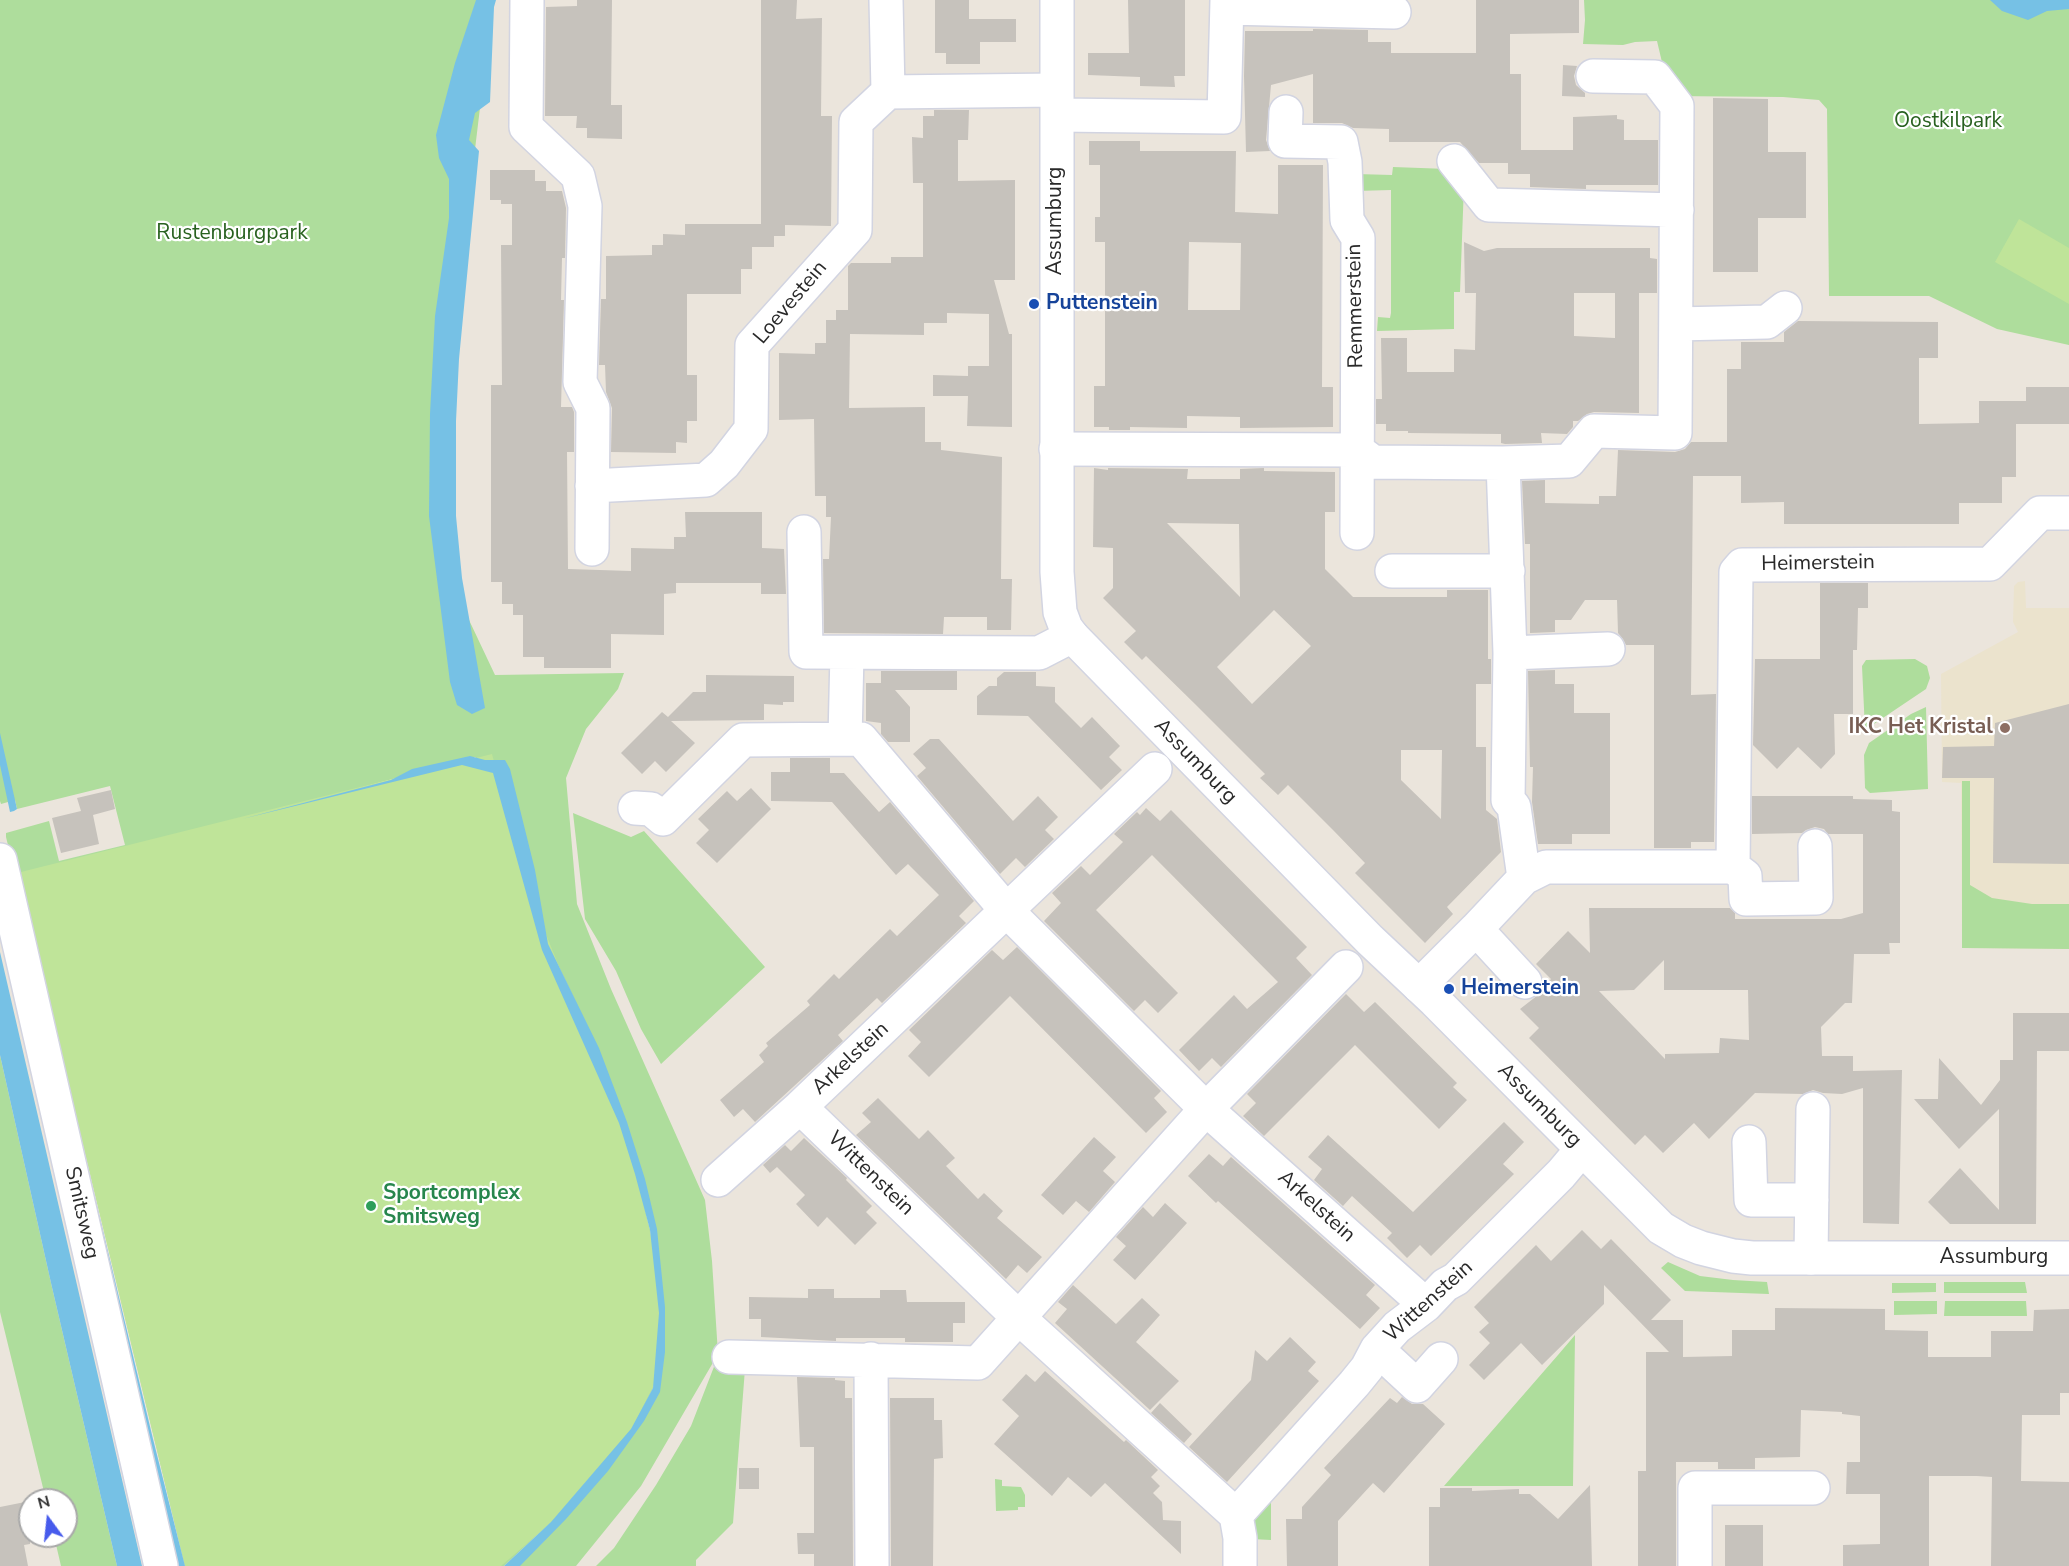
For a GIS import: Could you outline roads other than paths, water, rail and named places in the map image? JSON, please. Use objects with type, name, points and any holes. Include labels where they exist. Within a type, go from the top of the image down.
[{"type":"street","points":[[527,0],[526,127],[578,176],[585,206],[580,382],[593,408],[592,549]]},
{"type":"street","points":[[886,0],[888,92],[1224,117],[1227,4],[1394,12]]},
{"type":"street","name":"Assumburg","points":[[1057,0],[1058,592],[1060,612],[1072,636],[1307,876],[1661,1228],[1683,1241],[1733,1256],[2069,1258]]},
{"type":"street","points":[[1056,448],[1357,450],[1374,462],[1503,463],[1569,461],[1594,431],[1675,433],[1677,106],[1655,69],[1593,76]]},
{"type":"street","name":"Loevestein","points":[[592,486],[706,480],[731,455],[751,429],[752,345],[855,230],[856,122],[888,92]]},
{"type":"street","name":"Remmerstein","points":[[1286,111],[1285,141],[1341,142],[1345,162],[1347,220],[1358,238],[1357,533]]},
{"type":"street","points":[[1454,162],[1490,206],[1677,210]]},
{"type":"street","points":[[1676,324],[1767,322],[1785,308]]},
{"type":"street","points":[[1503,463],[1510,652],[1508,800],[1514,807],[1524,878]]},
{"type":"street","name":"Heimerstein","points":[[1815,846],[1816,898],[1746,899],[1745,876],[1733,867],[1736,572],[1742,565],[1990,564],[2040,513],[2069,513]]},
{"type":"street","points":[[804,532],[806,652],[1039,653],[1072,636]]},
{"type":"street","points":[[1392,571],[1508,571]]},
{"type":"street","points":[[1510,652],[1608,649]]},
{"type":"street","points":[[845,739],[847,653]]},
{"type":"street","name":"Arkelstein","points":[[635,808],[651,809],[663,819],[743,740],[861,739],[1007,911],[1206,1109],[1426,1305]]},
{"type":"street","name":"Arkelstein","points":[[800,1107],[1155,769]]},
{"type":"street","name":"Smitsweg","points":[[0,860],[161,1566]]},
{"type":"street","points":[[1419,986],[1524,878],[1546,867],[1733,867]]},
{"type":"street","points":[[1476,929],[1525,982]]},
{"type":"street","points":[[729,1357],[978,1363],[1206,1109],[1346,966]]},
{"type":"street","points":[[718,1180],[800,1107]]},
{"type":"street","name":"Wittenstein","points":[[800,1107],[1019,1318],[1236,1515],[1354,1384],[1367,1368],[1377,1349],[1397,1327],[1456,1279],[1517,1220],[1582,1149]]},
{"type":"street","points":[[1811,1258],[1813,1108]]},
{"type":"street","points":[[1749,1142],[1751,1200],[1812,1200]]},
{"type":"street","points":[[1377,1349],[1417,1386],[1442,1359]]},
{"type":"street","points":[[871,1359],[872,1566]]},
{"type":"street","points":[[1695,1566],[1695,1488],[1813,1488]]},
{"type":"street","points":[[1236,1515],[1240,1538],[1240,1566]]},
{"type":"water","points":[[476,0],[496,0],[490,102],[475,113],[469,140],[479,151],[459,359],[456,421],[456,516],[462,578],[485,708],[472,714],[457,705],[450,682],[429,516],[430,414],[435,316],[449,218],[449,179],[439,158],[436,135],[455,63]]},
{"type":"water","points":[[1990,0],[2069,0],[2069,9],[2047,11],[2028,20],[2002,11]]},
{"type":"water","points":[[0,733],[17,809],[10,812],[0,765]]},
{"type":"water","points":[[470,756],[485,760],[505,760],[510,769],[535,870],[548,944],[599,1048],[627,1122],[645,1179],[657,1229],[665,1307],[665,1352],[660,1392],[644,1421],[608,1471],[566,1519],[520,1566],[504,1566],[551,1522],[631,1429],[653,1388],[659,1313],[650,1230],[635,1174],[619,1123],[542,950],[493,773],[462,765],[242,819],[391,780],[412,769]]},
{"type":"water","points":[[19,881],[153,1439],[185,1566],[176,1566]]},
{"type":"water","points":[[0,952],[142,1566],[117,1566],[51,1283],[0,1055]]},
{"type":"place","name":"Puttenstein","points":[[1034,304]]},
{"type":"place","name":"IKC Het Kristal","points":[[2005,728]]},
{"type":"place","name":"Heimerstein","points":[[1449,989]]},
{"type":"place","name":"Sportcomplex Smitsweg","points":[[371,1206]]},
{"type":"park label","name":"Oostkilpark","points":[[1948,122]]},
{"type":"park label","name":"Rustenburgpark","points":[[232,234]]}]
